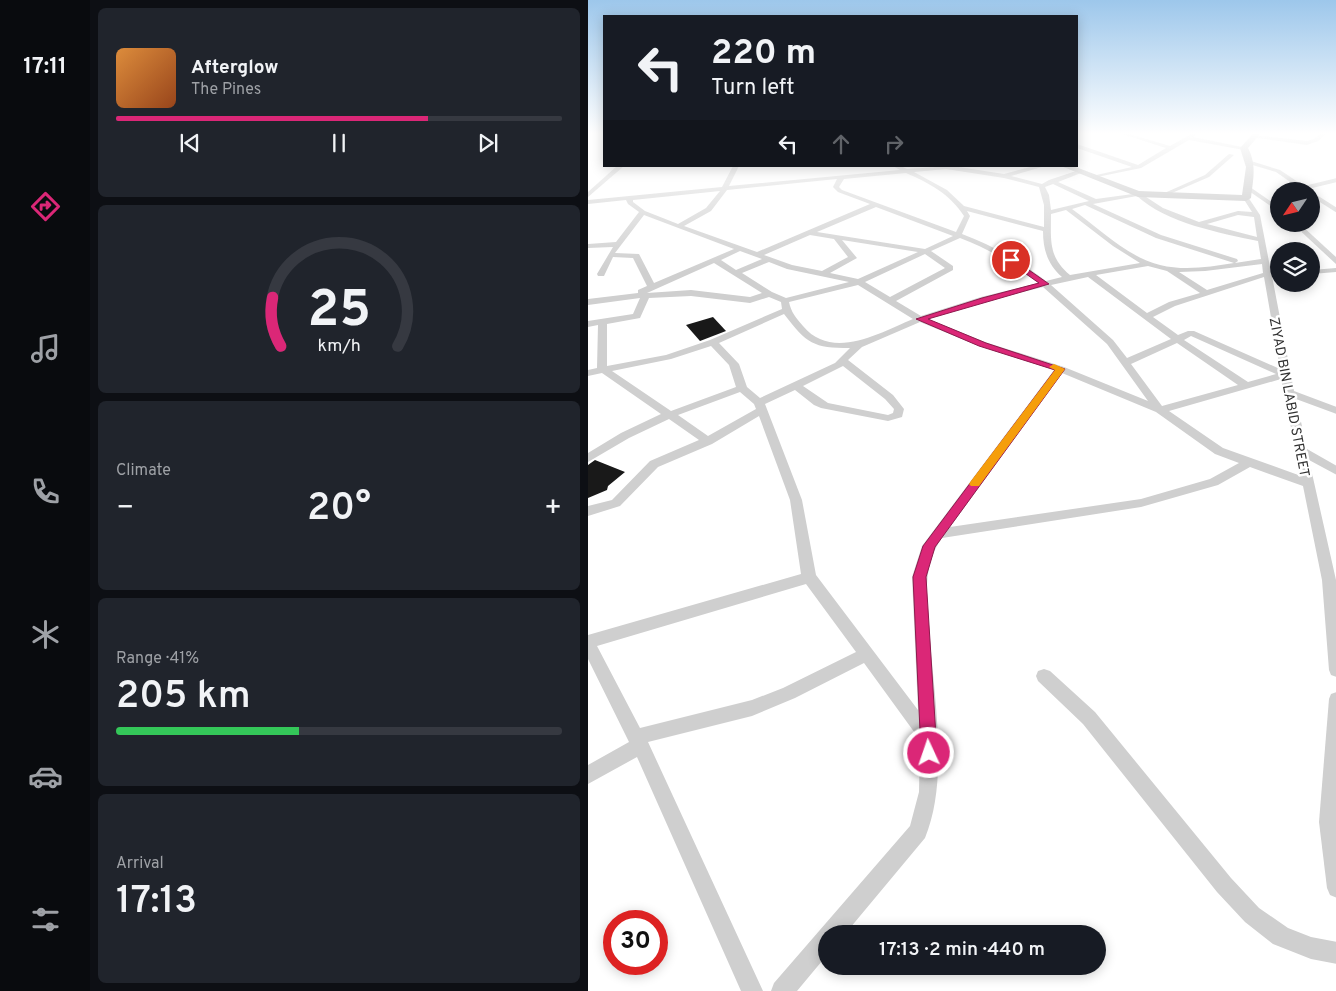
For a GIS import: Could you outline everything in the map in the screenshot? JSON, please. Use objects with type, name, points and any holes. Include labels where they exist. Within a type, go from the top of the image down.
[{"type":"street","points":[[588,195],[606,179]]},
{"type":"street","points":[[678,226],[696,219],[716,204],[729,179]]},
{"type":"street","points":[[588,202],[827,179]]},
{"type":"street","points":[[840,179],[836,188],[840,191],[988,246],[1023,267],[1110,342],[1160,410]]},
{"type":"street","points":[[588,373],[668,357],[714,342],[785,306],[859,282],[958,236],[967,216],[948,194],[926,179]]},
{"type":"street","points":[[1016,179],[1042,186],[1056,179]]},
{"type":"street","points":[[1036,179],[1047,194],[1046,238],[1051,257],[1056,267],[1068,278]]},
{"type":"street","points":[[1100,179],[1138,194],[1160,208],[1199,224],[1262,240]]},
{"type":"street","points":[[1163,194],[1199,179]]},
{"type":"street","points":[[1247,193],[1250,179]]},
{"type":"street","points":[[1320,185],[1336,180]]},
{"type":"street","points":[[1050,181],[1095,201]]},
{"type":"street","points":[[1047,213],[1095,201],[1138,194],[1226,196],[1247,193],[1270,205]]},
{"type":"street","name":"ZIYAD BIN LABID STREET","points":[[1247,193],[1257,215],[1300,450],[1329,580],[1336,670]]},
{"type":"street","points":[[629,198],[630,203],[642,212],[790,267],[859,282],[920,319],[982,344],[1060,369],[1160,410],[1219,451],[1307,483]]},
{"type":"street","points":[[1320,200],[1336,211]]},
{"type":"street","points":[[1086,203],[1152,235],[1241,264]]},
{"type":"street","points":[[759,254],[876,204]]},
{"type":"street","points":[[962,208],[1046,230]]},
{"type":"street","points":[[1067,208],[1148,264],[1167,269],[1188,270],[1265,261]]},
{"type":"street","points":[[601,274],[610,255],[642,212]]},
{"type":"street","points":[[1199,224],[1238,213],[1257,215]]},
{"type":"street","points":[[1306,232],[1332,254],[1336,262]]},
{"type":"street","points":[[811,233],[926,251],[950,268],[890,301]]},
{"type":"street","points":[[823,274],[853,258],[836,237]]},
{"type":"street","points":[[588,246],[618,244]]},
{"type":"street","points":[[588,302],[632,296],[649,291],[742,248]]},
{"type":"street","points":[[588,324],[638,316],[649,291],[636,256],[610,255]]},
{"type":"street","points":[[736,273],[770,259]]},
{"type":"street","points":[[715,260],[785,306],[806,338],[820,345],[859,345]]},
{"type":"street","points":[[588,511],[616,503],[654,464],[708,441],[796,386],[838,365],[859,345],[920,319],[984,299],[1068,278],[1148,264]]},
{"type":"street","points":[[1167,269],[1206,293]]},
{"type":"street","points":[[1320,271],[1336,270]]},
{"type":"street","points":[[1089,274],[1145,317],[1247,386]]},
{"type":"street","points":[[1145,317],[1172,304],[1267,274]]},
{"type":"street","points":[[649,291],[692,293],[750,300],[769,294]]},
{"type":"street","points":[[602,369],[603,322]]},
{"type":"street","points":[[1125,363],[1191,333],[1286,375]]},
{"type":"street","points":[[714,342],[734,364],[742,388],[761,407],[796,500],[809,577],[928,737]]},
{"type":"street","points":[[796,386],[818,404],[888,418],[898,416],[899,409],[889,397],[843,361]]},
{"type":"street","points":[[602,369],[708,441]]},
{"type":"street","points":[[839,925],[918,831],[928,792],[928,737],[919,577],[929,546],[1060,369]]},
{"type":"street","points":[[1160,410],[1286,375]]},
{"type":"street","points":[[588,458],[613,441],[668,414],[742,388]]},
{"type":"street","points":[[1289,393],[1336,411]]},
{"type":"street","points":[[1300,450],[1336,471]]},
{"type":"street","points":[[938,534],[1141,503],[1214,482],[1249,462]]},
{"type":"street","points":[[752,991],[638,742],[588,642],[809,577]]},
{"type":"street","points":[[588,776],[638,742],[752,708],[789,693],[866,654]]},
{"type":"street","points":[[1044,676],[1089,718],[1224,885],[1252,915],[1281,936],[1311,948],[1336,953]]},
{"type":"street","points":[[1336,699],[1334,784],[1329,822],[1336,888]]},
{"type":"street","points":[[782,991],[818,949]]},
{"type":"building","points":[[713,317],[726,331],[700,341],[686,325]]},
{"type":"building","points":[[595,460],[625,472],[608,486],[607,490],[588,498],[588,465]]},
{"type":"slow traffic","points":[[975,484],[1060,369],[1054,367]]},
{"type":"route","points":[[929,753],[919,577],[929,546],[1060,369],[982,344],[920,319],[984,299],[1045,284],[1011,260]]}]
